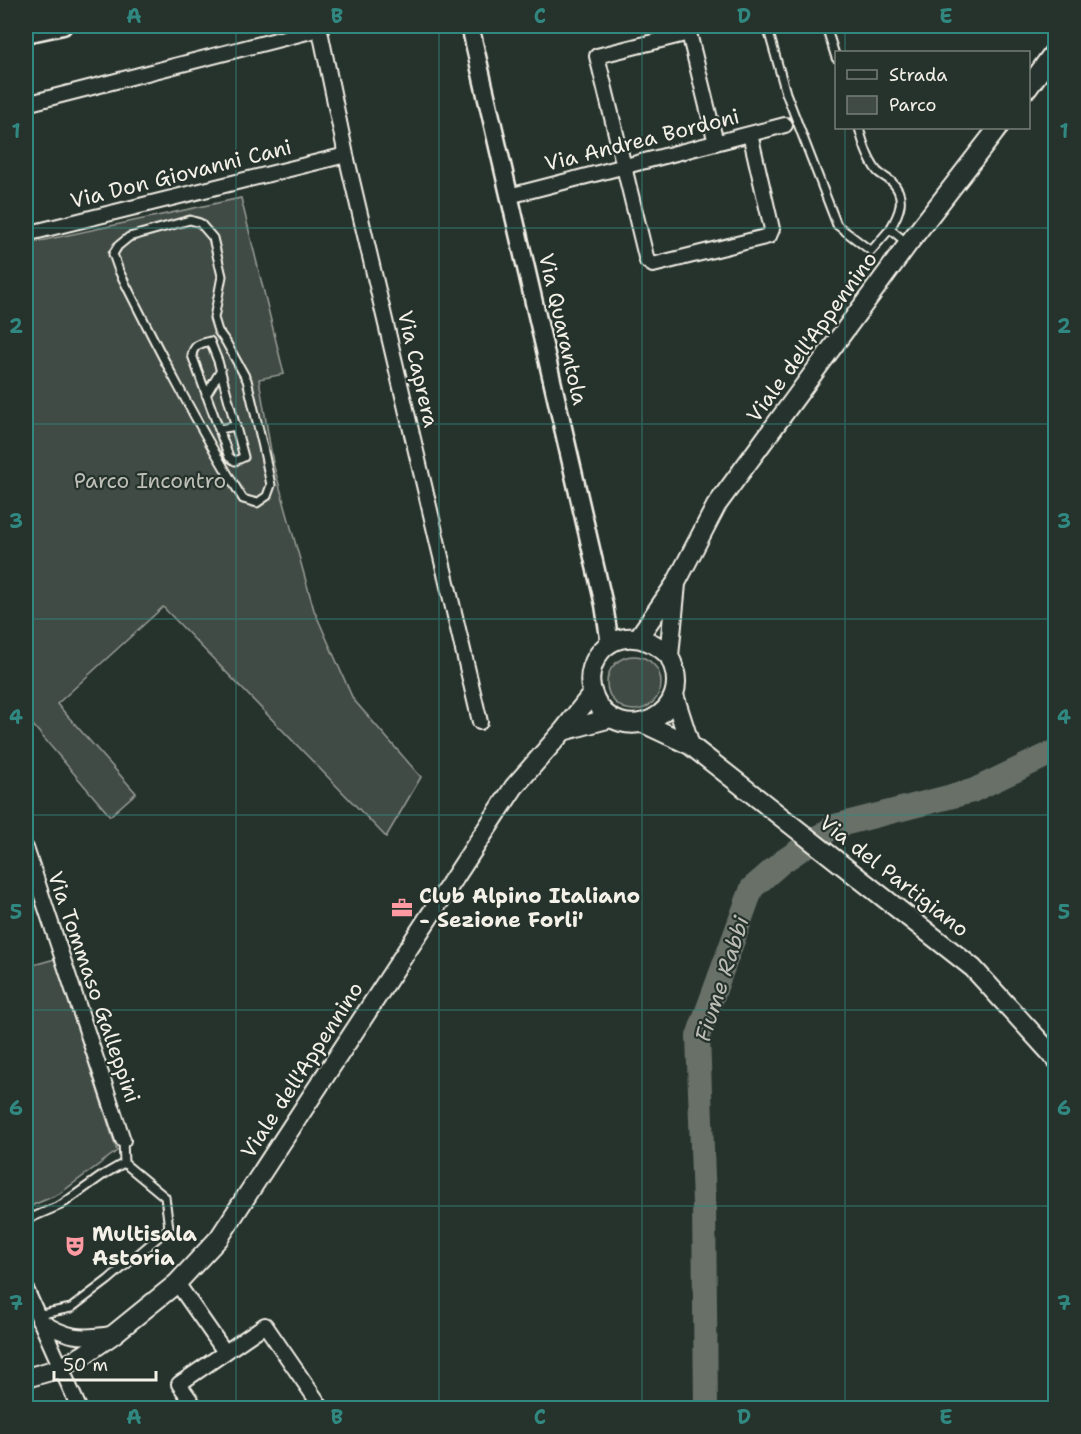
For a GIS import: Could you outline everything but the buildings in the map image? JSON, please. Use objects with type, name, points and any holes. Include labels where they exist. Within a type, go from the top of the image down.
[{"type":"main road","points":[[1030,87],[1056,49]]},
{"type":"main road","name":"Viale dell'Appennino","points":[[638,638],[676,583],[716,506],[908,244],[998,129]]},
{"type":"main road","name":"Viale dell'Appennino","points":[[674,695],[676,675],[669,656],[676,583]]},
{"type":"main road","points":[[669,656],[650,640],[628,638],[610,644],[595,660],[590,683],[597,703],[611,718],[621,722],[643,723],[656,717],[667,708],[674,695]]},
{"type":"main road","name":"Viale dell'Appennino","points":[[26,1378],[61,1368],[114,1334],[177,1283],[219,1238],[514,787],[592,694]]},
{"type":"main road","points":[[674,695],[690,745]]},
{"type":"main road","points":[[563,731],[611,718]]},
{"type":"main road","name":"Via del Partigiano","points":[[643,723],[690,745],[974,968],[1056,1059]]},
{"type":"street","points":[[26,34],[63,26]]},
{"type":"street","name":"Via Quarantola","points":[[470,26],[604,605],[610,644]]},
{"type":"street","points":[[26,104],[319,27]]},
{"type":"street","name":"Via Caprera","points":[[319,27],[346,155],[480,722]]},
{"type":"street","points":[[716,143],[689,33],[597,56],[647,261],[653,265],[769,236],[772,229],[750,134]]},
{"type":"street","name":"Via Andrea Bordoni","points":[[509,196],[785,125]]},
{"type":"street","name":"Via Don Giovanni Cani","points":[[26,234],[346,155]]},
{"type":"street","name":"Via Tommaso Galleppini","points":[[26,848],[123,1140]]},
{"type":"street","points":[[177,1283],[225,1352]]},
{"type":"street","points":[[26,1289],[79,1408]]},
{"type":"street","points":[[38,1318],[67,1336],[83,1338],[114,1334]]},
{"type":"street","points":[[196,1408],[179,1384],[265,1325],[322,1408]]},
{"type":"lane","points":[[767,26],[786,93],[837,225],[871,251],[900,213],[901,199],[894,184],[878,171],[868,156],[859,129]]},
{"type":"lane","points":[[826,26],[835,52]]},
{"type":"lane","points":[[190,220],[200,223],[213,238],[222,276],[214,318],[218,331],[246,380],[271,484],[267,496],[257,503],[243,499],[201,429],[119,271],[113,254],[118,246],[129,237],[190,220]]},
{"type":"lane","points":[[890,229],[908,244]]},
{"type":"lane","points":[[210,341],[221,370],[244,457],[234,461],[229,457],[206,395],[192,355],[194,348],[199,344],[210,341]]},
{"type":"lane","points":[[206,395],[221,370]]},
{"type":"lane","points":[[201,429],[236,426]]},
{"type":"lane","points":[[38,1318],[71,1308],[169,1228],[165,1197],[124,1163],[123,1140]]},
{"type":"lane","points":[[26,1220],[61,1205],[124,1163]]},
{"type":"green space","name":"Parco Incontro","points":[[241,198],[284,374],[259,379],[273,463],[314,610],[353,699],[421,777],[386,837],[163,607],[57,704],[136,793],[110,816],[26,717],[26,244]]},
{"type":"green space","points":[[629,656],[639,656],[649,660],[657,668],[661,683],[657,698],[649,706],[639,710],[629,710],[619,706],[611,698],[607,688],[607,678],[611,668],[619,660]]},
{"type":"green space","points":[[55,959],[117,1151],[59,1194],[26,1208],[26,967]]},
{"type":"waterway","name":"Fiume Rabbi","points":[[706,1408],[704,1204],[698,1036],[752,888],[782,862],[835,826],[972,791],[1056,751]]},
{"type":"place","name":"Club Alpino Italiano - Sezione Forli'","points":[[402,908]]},
{"type":"place","name":"Multisala Astoria","points":[[75,1246]]}]
